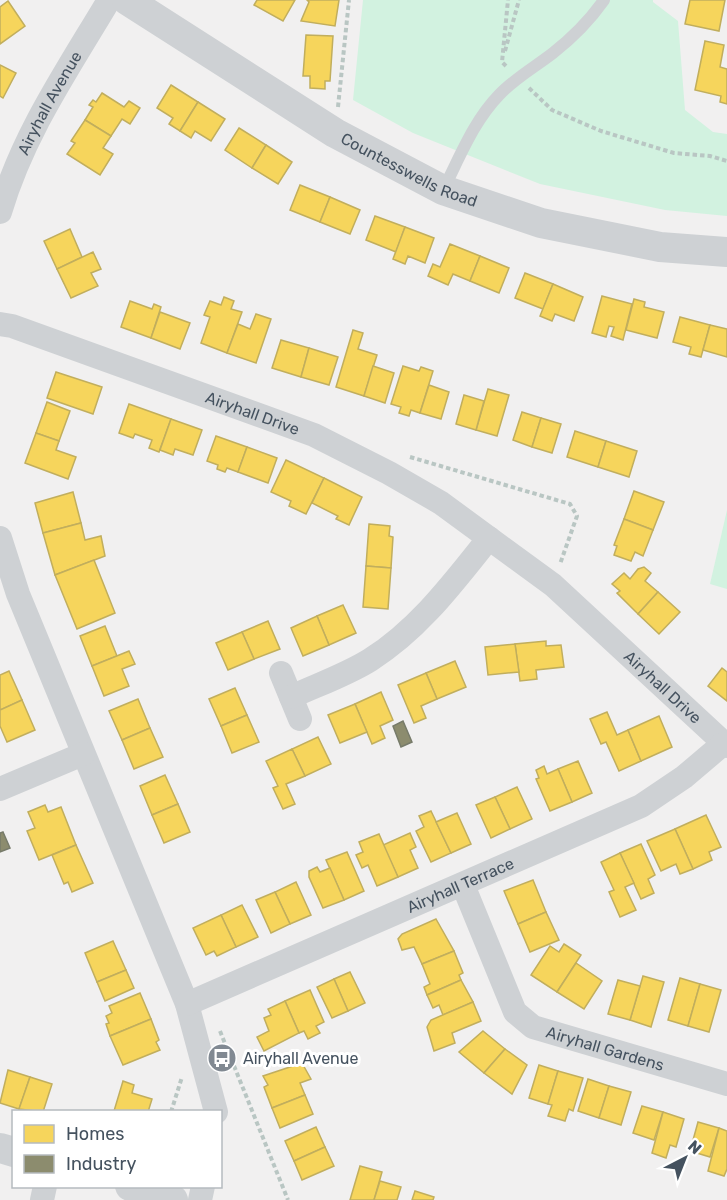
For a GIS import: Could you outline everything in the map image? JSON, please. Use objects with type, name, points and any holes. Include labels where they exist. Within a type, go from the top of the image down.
[{"type":"street","name":"Airyhall Avenue","points":[[0,212],[6,168],[33,129],[109,0]]},
{"type":"street","name":"Countesswells Road","points":[[127,0],[335,133],[443,190],[541,223],[660,248],[727,252]]},
{"type":"street","name":"Airyhall Drive","points":[[0,324],[12,326],[314,435],[389,473],[441,503],[553,585],[725,745]]},
{"type":"street","points":[[0,538],[9,597],[83,754],[187,1004],[215,1110]]},
{"type":"street","points":[[291,697],[369,661],[407,633],[451,586],[489,538]]},
{"type":"street","points":[[281,673],[300,719]]},
{"type":"street","name":"Airyhall Terrace","points":[[187,1004],[641,806],[684,777],[725,745]]},
{"type":"street","points":[[0,789],[83,754]]},
{"type":"street","name":"Airyhall Gardens","points":[[463,885],[515,1012],[533,1027],[727,1084]]},
{"type":"street","points":[[136,1188],[173,1200]]},
{"type":"lane","points":[[443,190],[472,131],[498,96],[518,77],[553,53],[592,17],[604,0]]},
{"type":"path","points":[[335,133],[349,0]]},
{"type":"path","points":[[502,62],[508,0]]},
{"type":"path","points":[[502,62],[519,0]]},
{"type":"path","points":[[502,62],[552,110],[601,131],[674,153],[710,156],[727,161]]},
{"type":"path","points":[[389,473],[406,456],[570,504],[577,516],[553,585]]},
{"type":"green space","points":[[363,0],[653,0],[678,21],[685,110],[713,132],[727,134],[727,216],[665,210],[540,184],[413,133],[353,100]]},
{"type":"green space","points":[[727,510],[727,589],[710,584]]},
{"type":"building: Homes","points":[[257,0],[295,0],[283,21],[254,5]]},
{"type":"building: Homes","points":[[307,0],[339,0],[335,26],[301,21],[309,2]]},
{"type":"building: Homes","points":[[690,0],[725,0],[719,31],[685,24]]},
{"type":"building: Homes","points":[[8,1],[25,26],[0,44],[0,7]]},
{"type":"building: Homes","points":[[306,35],[333,36],[330,81],[325,81],[325,89],[310,88],[310,76],[303,76]]},
{"type":"building: Homes","points":[[705,41],[724,45],[720,67],[727,69],[727,104],[720,102],[721,96],[695,90]]},
{"type":"building: Homes","points":[[0,65],[16,73],[3,98],[0,96]]},
{"type":"building: Homes","points":[[171,85],[198,102],[180,131],[169,124],[173,118],[157,108]]},
{"type":"building: Homes","points":[[102,93],[124,107],[129,101],[140,108],[130,124],[122,119],[111,136],[85,120],[93,107],[89,105],[93,100],[96,102]]},
{"type":"building: Homes","points":[[198,102],[225,119],[211,141],[195,131],[191,138],[180,131]]},
{"type":"building: Homes","points":[[85,120],[111,136],[103,148],[113,154],[100,175],[67,154],[75,143],[71,141]]},
{"type":"building: Homes","points":[[239,128],[266,145],[252,168],[225,150]]},
{"type":"building: Homes","points":[[266,145],[292,162],[278,184],[252,168]]},
{"type":"building: Homes","points":[[300,185],[330,197],[320,222],[290,210]]},
{"type":"building: Homes","points":[[330,197],[360,210],[350,234],[320,222]]},
{"type":"building: Homes","points":[[375,216],[405,227],[396,252],[366,240]]},
{"type":"building: Homes","points":[[405,227],[434,238],[425,263],[408,256],[405,264],[393,259]]},
{"type":"building: Homes","points":[[70,229],[82,257],[57,269],[44,241]]},
{"type":"building: Homes","points":[[450,244],[480,256],[470,281],[453,274],[448,285],[428,276],[433,264],[440,267]]},
{"type":"building: Homes","points":[[93,252],[101,269],[91,273],[98,286],[71,298],[57,269]]},
{"type":"building: Homes","points":[[480,256],[509,268],[499,293],[470,281]]},
{"type":"building: Homes","points":[[525,273],[553,284],[543,309],[515,298]]},
{"type":"building: Homes","points":[[553,284],[583,297],[574,321],[555,314],[552,321],[540,316]]},
{"type":"building: Homes","points":[[602,296],[632,304],[623,340],[611,336],[614,327],[609,326],[606,337],[592,333]]},
{"type":"building: Homes","points":[[224,297],[234,301],[231,309],[242,312],[227,353],[201,343],[210,317],[204,315],[210,301],[221,305]]},
{"type":"building: Homes","points":[[634,299],[645,302],[644,307],[664,312],[657,338],[626,330]]},
{"type":"building: Homes","points":[[130,301],[152,309],[154,304],[161,307],[151,338],[121,327]]},
{"type":"building: Homes","points":[[160,312],[190,323],[180,349],[151,338]]},
{"type":"building: Homes","points":[[256,314],[271,319],[256,363],[227,353],[238,324],[250,329]]},
{"type":"building: Homes","points":[[680,317],[710,325],[701,357],[689,354],[691,347],[673,342]]},
{"type":"building: Homes","points":[[710,325],[727,329],[727,357],[703,350]]},
{"type":"building: Homes","points":[[353,330],[363,333],[358,349],[377,355],[364,396],[336,387]]},
{"type":"building: Homes","points":[[281,340],[309,348],[301,377],[272,368]]},
{"type":"building: Homes","points":[[309,348],[338,357],[329,385],[301,377]]},
{"type":"building: Homes","points":[[373,366],[394,373],[385,403],[364,396]]},
{"type":"building: Homes","points":[[403,366],[419,371],[421,367],[433,371],[420,413],[411,410],[409,416],[399,413],[401,407],[391,404]]},
{"type":"building: Homes","points":[[56,372],[102,387],[93,414],[47,398]]},
{"type":"building: Homes","points":[[429,385],[449,392],[441,419],[420,413]]},
{"type":"building: Homes","points":[[488,389],[509,395],[497,436],[476,430]]},
{"type":"building: Homes","points":[[464,395],[484,401],[476,430],[456,424]]},
{"type":"building: Homes","points":[[47,402],[70,411],[59,441],[36,433]]},
{"type":"building: Homes","points":[[129,404],[171,419],[159,452],[149,448],[152,440],[135,434],[133,438],[119,433]]},
{"type":"building: Homes","points":[[522,412],[541,418],[532,447],[513,440]]},
{"type":"building: Homes","points":[[541,418],[561,424],[552,453],[532,447]]},
{"type":"building: Homes","points":[[171,419],[202,430],[193,455],[175,449],[173,455],[160,450]]},
{"type":"building: Homes","points":[[575,431],[606,441],[598,467],[567,457]]},
{"type":"building: Homes","points":[[36,433],[59,441],[56,450],[76,457],[68,479],[25,463]]},
{"type":"building: Homes","points":[[216,436],[247,447],[238,472],[227,468],[225,472],[217,469],[218,465],[207,461]]},
{"type":"building: Homes","points":[[606,441],[637,451],[629,477],[598,467]]},
{"type":"building: Homes","points":[[247,447],[277,458],[268,483],[238,472]]},
{"type":"building: Homes","points":[[286,460],[324,478],[306,514],[289,506],[291,501],[271,492]]},
{"type":"building: Homes","points":[[324,478],[362,497],[349,525],[336,519],[338,516],[312,503]]},
{"type":"building: Homes","points":[[634,491],[664,502],[653,530],[624,519]]},
{"type":"building: Homes","points":[[73,492],[81,523],[43,533],[35,503]]},
{"type":"building: Homes","points":[[624,519],[653,530],[643,556],[635,552],[631,561],[614,555],[617,546],[614,545]]},
{"type":"building: Homes","points":[[81,523],[85,540],[101,536],[105,556],[55,575],[43,533]]},
{"type":"building: Homes","points":[[369,524],[390,526],[389,536],[393,537],[391,568],[366,566]]},
{"type":"building: Homes","points":[[94,560],[115,613],[77,629],[55,575]]},
{"type":"building: Homes","points":[[366,566],[391,568],[388,609],[363,607]]},
{"type":"building: Homes","points":[[644,567],[651,573],[645,581],[658,592],[638,614],[617,593],[620,591],[612,584],[624,573],[630,579],[638,569]]},
{"type":"building: Homes","points":[[658,592],[680,612],[659,634],[638,614]]},
{"type":"building: Homes","points":[[343,605],[356,633],[329,645],[317,616]]},
{"type":"building: Homes","points":[[317,616],[329,645],[303,656],[291,628]]},
{"type":"building: Homes","points":[[268,621],[280,649],[254,659],[242,632]]},
{"type":"building: Homes","points":[[105,626],[117,656],[92,666],[80,636]]},
{"type":"building: Homes","points":[[242,632],[254,659],[228,670],[216,643]]},
{"type":"building: Homes","points":[[546,641],[546,646],[561,645],[564,667],[536,670],[537,679],[520,681],[515,644]]},
{"type":"building: Homes","points":[[515,644],[519,672],[488,675],[485,647]]},
{"type":"building: Homes","points":[[129,651],[135,664],[122,669],[129,686],[104,696],[92,666]]},
{"type":"building: Homes","points":[[455,661],[466,687],[437,699],[426,673]]},
{"type":"building: Homes","points":[[722,668],[727,672],[727,701],[708,686]]},
{"type":"building: Homes","points":[[9,671],[22,700],[0,710],[0,675]]},
{"type":"building: Homes","points":[[426,673],[437,699],[421,706],[426,718],[414,723],[398,685]]},
{"type":"building: Homes","points":[[235,688],[247,715],[221,726],[209,699]]},
{"type":"building: Homes","points":[[381,692],[393,720],[380,726],[385,738],[372,744],[355,704]]},
{"type":"building: Homes","points":[[138,699],[150,728],[122,740],[109,711]]},
{"type":"building: Homes","points":[[22,700],[35,730],[7,742],[0,726],[0,710]]},
{"type":"building: Homes","points":[[355,704],[367,732],[340,743],[328,715]]},
{"type":"building: Homes","points":[[607,712],[617,735],[628,730],[641,761],[619,771],[606,742],[601,744],[590,719]]},
{"type":"building: Homes","points":[[247,715],[259,742],[232,753],[221,726]]},
{"type":"building: Homes","points":[[659,716],[672,747],[641,761],[628,730]]},
{"type":"building: Homes","points":[[150,728],[163,757],[134,769],[122,740]]},
{"type":"building: Homes","points":[[318,737],[331,764],[305,776],[292,749]]},
{"type":"building: Homes","points":[[292,749],[305,776],[286,784],[295,804],[283,809],[273,788],[278,786],[266,761]]},
{"type":"building: Homes","points":[[578,761],[592,793],[572,802],[558,769]]},
{"type":"building: Homes","points":[[544,766],[547,774],[558,769],[572,802],[550,811],[536,779],[539,778],[536,770]]},
{"type":"building: Homes","points":[[165,775],[178,804],[152,815],[140,786]]},
{"type":"building: Homes","points":[[517,787],[532,819],[510,829],[495,797]]},
{"type":"building: Homes","points":[[495,797],[510,829],[491,838],[476,805]]},
{"type":"building: Homes","points":[[178,804],[190,832],[164,843],[152,815]]},
{"type":"building: Homes","points":[[45,805],[48,812],[61,807],[76,845],[39,860],[27,831],[35,828],[28,812]]},
{"type":"building: Homes","points":[[431,811],[451,853],[431,862],[416,831],[424,827],[419,816]]},
{"type":"building: Homes","points":[[457,813],[471,844],[451,853],[436,822]]},
{"type":"building: Homes","points":[[706,815],[721,847],[709,852],[712,860],[693,869],[675,829]]},
{"type":"building: Homes","points":[[675,829],[693,869],[680,874],[676,864],[661,871],[647,841]]},
{"type":"building: Homes","points":[[410,833],[416,847],[410,850],[418,868],[398,877],[383,845]]},
{"type":"building: Homes","points":[[379,834],[398,877],[377,886],[368,865],[362,868],[356,855],[363,852],[359,842]]},
{"type":"building: Homes","points":[[641,844],[655,875],[648,879],[654,893],[641,899],[620,853]]},
{"type":"building: Homes","points":[[76,845],[93,883],[72,892],[68,882],[64,884],[52,855]]},
{"type":"building: Homes","points":[[347,852],[364,891],[344,900],[326,860]]},
{"type":"building: Homes","points":[[620,853],[634,883],[625,887],[636,910],[620,917],[609,892],[614,890],[601,862]]},
{"type":"building: Homes","points":[[317,867],[320,872],[330,868],[344,900],[323,908],[309,877],[309,871]]},
{"type":"building: Homes","points":[[533,880],[546,912],[518,924],[504,891]]},
{"type":"building: Homes","points":[[296,882],[311,915],[290,924],[275,892]]},
{"type":"building: Homes","points":[[275,892],[290,924],[271,933],[256,900]]},
{"type":"building: Homes","points":[[242,905],[258,937],[236,947],[221,915]]},
{"type":"building: Homes","points":[[546,912],[559,940],[530,952],[518,924]]},
{"type":"building: Homes","points":[[221,915],[236,947],[217,956],[214,951],[206,955],[193,928]]},
{"type":"building: Homes","points":[[436,919],[454,951],[422,964],[414,947],[402,950],[398,939],[402,934]]},
{"type":"building: Homes","points":[[113,941],[126,970],[97,982],[85,953]]},
{"type":"building: Homes","points":[[564,944],[581,955],[557,992],[531,975],[550,946],[559,952]]},
{"type":"building: Homes","points":[[454,951],[463,973],[459,975],[461,980],[427,995],[424,987],[430,984],[422,964]]},
{"type":"building: Homes","points":[[576,963],[602,981],[584,1009],[557,992]]},
{"type":"building: Homes","points":[[126,970],[134,988],[105,1001],[97,982]]},
{"type":"building: Homes","points":[[350,972],[365,1003],[348,1011],[334,979]]},
{"type":"building: Homes","points":[[643,976],[664,982],[651,1027],[630,1020]]},
{"type":"building: Homes","points":[[680,978],[700,984],[688,1026],[668,1020]]},
{"type":"building: Homes","points":[[334,979],[348,1011],[332,1018],[317,987]]},
{"type":"building: Homes","points":[[461,980],[473,1002],[443,1015],[439,1005],[433,1008],[427,995]]},
{"type":"building: Homes","points":[[618,980],[640,986],[630,1020],[608,1014]]},
{"type":"building: Homes","points":[[700,984],[721,990],[709,1032],[688,1026]]},
{"type":"building: Homes","points":[[310,990],[324,1022],[316,1026],[320,1033],[308,1039],[304,1031],[299,1033],[285,1001]]},
{"type":"building: Homes","points":[[140,993],[151,1019],[110,1036],[106,1024],[109,1023],[106,1016],[112,1013],[109,1006]]},
{"type":"building: Homes","points":[[285,1001],[299,1033],[264,1051],[257,1037],[269,1031],[264,1018],[271,1015],[268,1009]]},
{"type":"building: Homes","points":[[473,1002],[481,1021],[452,1033],[455,1043],[434,1051],[427,1027],[431,1020]]},
{"type":"building: Homes","points":[[151,1019],[159,1040],[156,1042],[160,1050],[123,1065],[110,1036]]},
{"type":"building: Homes","points":[[483,1031],[505,1049],[484,1073],[459,1052]]},
{"type":"building: Homes","points":[[505,1049],[527,1065],[512,1094],[484,1073]]},
{"type":"building: Homes","points":[[302,1063],[311,1079],[300,1083],[305,1095],[272,1108],[264,1087],[268,1085],[263,1076]]},
{"type":"building: Homes","points":[[539,1065],[558,1071],[548,1104],[529,1098]]},
{"type":"building: Homes","points":[[8,1070],[30,1077],[19,1109],[0,1103]]},
{"type":"building: Homes","points":[[558,1071],[583,1078],[573,1111],[569,1109],[565,1121],[548,1116],[552,1105],[548,1104]]},
{"type":"building: Homes","points":[[30,1077],[52,1084],[44,1110],[19,1109]]},
{"type":"building: Homes","points":[[588,1079],[609,1086],[599,1118],[578,1111]]},
{"type":"building: Homes","points":[[123,1081],[134,1085],[132,1093],[152,1099],[149,1110],[114,1110]]},
{"type":"building: Homes","points":[[609,1086],[631,1092],[621,1125],[599,1118]]},
{"type":"building: Homes","points":[[305,1095],[313,1114],[280,1128],[272,1108]]},
{"type":"building: Homes","points":[[642,1106],[663,1112],[654,1140],[633,1133]]},
{"type":"building: Homes","points":[[663,1112],[684,1119],[676,1147],[670,1145],[666,1158],[652,1153]]},
{"type":"building: Homes","points":[[698,1122],[719,1128],[710,1157],[690,1151]]},
{"type":"building: Homes","points":[[316,1127],[325,1147],[294,1161],[285,1141]]},
{"type":"building: Homes","points":[[719,1128],[727,1131],[727,1169],[724,1176],[708,1171]]},
{"type":"building: Homes","points":[[325,1147],[334,1166],[302,1180],[294,1161]]},
{"type":"building: Homes","points":[[360,1166],[382,1172],[374,1200],[350,1200]]},
{"type":"building: Homes","points":[[380,1181],[401,1187],[397,1200],[374,1200]]},
{"type":"building: Homes","points":[[415,1191],[434,1197],[433,1200],[412,1200]]},
{"type":"building: Industry","points":[[403,721],[412,742],[401,747],[393,726]]},
{"type":"building: Industry","points":[[3,832],[10,848],[0,852],[0,833]]},
{"type":"place","name":"Airyhall Avenue","points":[[222,1058]]}]
